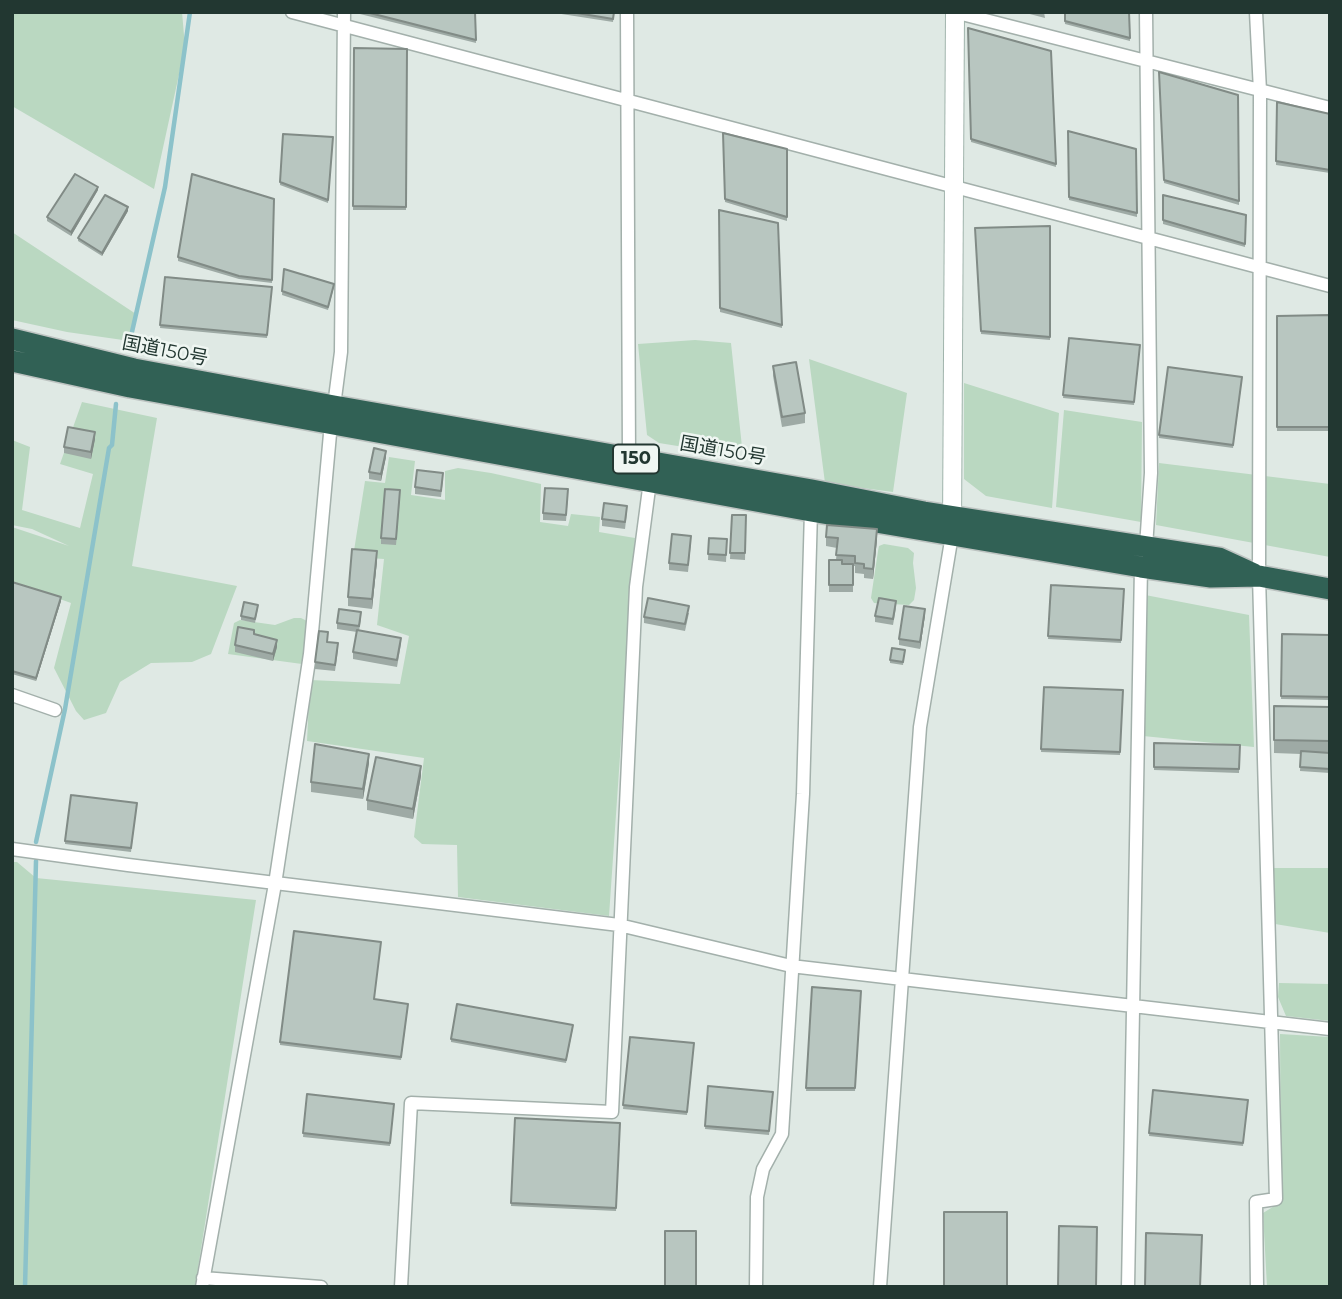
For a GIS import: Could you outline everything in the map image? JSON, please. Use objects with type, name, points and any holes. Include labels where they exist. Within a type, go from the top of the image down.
[{"type":"highway","name":"国道150号","points":[[12,339],[332,414],[650,481],[811,511],[952,526]]},
{"type":"highway","name":"国道150号","points":[[12,361],[130,387],[629,458],[952,526],[1143,557],[1219,558],[1259,576],[1330,589]]},
{"type":"street","points":[[292,12],[1330,286]]},
{"type":"street","points":[[321,1287],[203,1282],[275,884],[310,654],[332,414],[341,352],[344,12]]},
{"type":"street","points":[[627,12],[629,458]]},
{"type":"street","points":[[880,1287],[920,727],[952,526],[955,12],[1330,108]]},
{"type":"street","points":[[1128,1287],[1143,557],[1151,473],[1146,12]]},
{"type":"street","points":[[1256,12],[1260,91],[1259,576],[1276,1199],[1256,1202],[1256,1287]]},
{"type":"street","points":[[401,1287],[411,1103],[612,1112],[636,587],[650,481]]},
{"type":"street","points":[[756,1287],[757,1197],[763,1169],[782,1134],[803,794],[811,511]]},
{"type":"street","points":[[12,695],[55,710]]},
{"type":"street","points":[[12,849],[619,925],[791,966],[903,981],[1330,1028]]},
{"type":"green space","points":[[12,12],[182,12],[185,47],[154,189],[12,106]]},
{"type":"green space","points":[[12,232],[136,314],[130,341],[67,332],[12,320]]},
{"type":"green space","points":[[695,340],[731,343],[742,447],[727,454],[659,443],[647,435],[638,344]]},
{"type":"green space","points":[[809,359],[907,393],[893,492],[825,483]]},
{"type":"green space","points":[[964,383],[1059,413],[1052,508],[986,496],[964,479]]},
{"type":"green space","points":[[82,402],[157,418],[132,566],[237,586],[211,654],[192,662],[151,663],[120,682],[106,713],[84,720],[76,711],[54,668],[71,603],[12,582],[12,527],[69,546],[32,529],[12,525],[12,440],[30,447],[22,510],[80,528],[93,474],[60,464]]},
{"type":"green space","points":[[1064,410],[1142,422],[1141,522],[1056,507]]},
{"type":"green space","points":[[389,457],[415,461],[411,495],[445,500],[445,471],[458,468],[491,473],[541,484],[540,522],[568,526],[571,514],[600,517],[599,532],[635,538],[609,916],[458,897],[457,845],[422,844],[414,837],[424,758],[307,741],[310,680],[400,684],[409,636],[377,625],[384,559],[353,557],[365,481],[385,483]]},
{"type":"green space","points":[[1159,463],[1330,484],[1330,557],[1156,525]]},
{"type":"green space","points":[[884,544],[908,548],[914,553],[916,588],[914,600],[909,605],[874,603],[871,598],[879,546]]},
{"type":"green space","points":[[1140,594],[1249,615],[1254,747],[1143,736]]},
{"type":"green space","points":[[294,618],[309,622],[302,664],[228,654],[234,623],[240,620],[275,625]]},
{"type":"green space","points":[[12,862],[17,862],[36,878],[256,900],[195,1287],[12,1287]]},
{"type":"green space","points":[[1273,868],[1330,868],[1330,933],[1275,924]]},
{"type":"green space","points":[[1279,983],[1330,984],[1330,1021],[1286,1016],[1278,997]]},
{"type":"green space","points":[[1280,1034],[1330,1037],[1330,1287],[1267,1287],[1263,1213],[1281,1202]]},
{"type":"building","points":[[366,12],[475,12],[476,40]]},
{"type":"building","points":[[571,12],[614,12],[613,19]]},
{"type":"building","points":[[1065,12],[1129,12],[1130,38],[1065,21]]},
{"type":"building","points":[[968,28],[1051,51],[1056,164],[971,139]]},
{"type":"building","points":[[354,48],[407,49],[406,207],[353,206]]},
{"type":"building","points":[[1159,72],[1238,95],[1239,201],[1164,180]]},
{"type":"building","points":[[1277,102],[1330,114],[1330,170],[1276,161]]},
{"type":"building","points":[[1068,131],[1136,149],[1137,213],[1069,197]]},
{"type":"building","points":[[723,133],[787,149],[787,217],[725,199]]},
{"type":"building","points":[[283,134],[333,137],[328,200],[280,182]]},
{"type":"building","points":[[75,174],[98,187],[71,232],[47,217]]},
{"type":"building","points":[[192,174],[274,199],[272,280],[239,276],[178,257]]},
{"type":"building","points":[[105,195],[128,207],[102,253],[78,238]]},
{"type":"building","points":[[1163,195],[1246,215],[1245,244],[1163,220]]},
{"type":"building","points":[[719,210],[778,223],[782,325],[720,308]]},
{"type":"building","points":[[1050,226],[1050,337],[981,331],[975,228]]},
{"type":"building","points":[[284,269],[334,284],[328,307],[282,291]]},
{"type":"building","points":[[165,277],[272,287],[267,335],[160,325]]},
{"type":"building","points":[[1330,315],[1330,427],[1277,427],[1277,316]]},
{"type":"building","points":[[1069,338],[1140,345],[1134,402],[1063,395]]},
{"type":"building","points":[[796,362],[805,413],[782,417],[773,366]]},
{"type":"building","points":[[1168,367],[1242,377],[1233,445],[1159,435]]},
{"type":"building","points":[[68,427],[95,432],[91,452],[64,447]]},
{"type":"building","points":[[374,448],[386,451],[381,474],[369,472]]},
{"type":"building","points":[[417,470],[443,473],[441,491],[415,487]]},
{"type":"building","points":[[545,488],[568,489],[566,515],[543,513]]},
{"type":"building","points":[[385,489],[400,490],[396,539],[381,538]]},
{"type":"building","points":[[604,503],[627,506],[625,522],[602,519]]},
{"type":"building","points":[[732,515],[746,515],[745,553],[730,553]]},
{"type":"building","points":[[827,525],[877,529],[873,569],[855,563],[855,556],[836,555],[838,538],[826,537]]},
{"type":"building","points":[[672,534],[691,536],[688,565],[669,563]]},
{"type":"building","points":[[709,538],[727,539],[726,555],[708,554]]},
{"type":"building","points":[[352,549],[377,551],[372,599],[348,597]]},
{"type":"building","points":[[829,560],[842,560],[842,564],[853,564],[853,585],[829,585]]},
{"type":"building","points":[[12,582],[61,597],[36,678],[12,671]]},
{"type":"building","points":[[1051,585],[1124,589],[1121,640],[1048,636]]},
{"type":"building","points":[[648,598],[689,606],[685,624],[644,617]]},
{"type":"building","points":[[879,598],[896,601],[893,619],[875,616]]},
{"type":"building","points":[[244,602],[258,605],[255,619],[241,616]]},
{"type":"building","points":[[904,606],[925,609],[920,642],[899,639]]},
{"type":"building","points":[[339,609],[361,612],[359,626],[337,623]]},
{"type":"building","points":[[238,627],[254,630],[254,634],[277,640],[273,654],[235,645]]},
{"type":"building","points":[[357,630],[401,638],[397,660],[353,652]]},
{"type":"building","points":[[319,631],[328,632],[327,642],[338,643],[335,665],[315,662]]},
{"type":"building","points":[[1282,634],[1330,635],[1330,697],[1281,696]]},
{"type":"building","points":[[892,648],[905,650],[903,662],[890,660]]},
{"type":"building","points":[[1044,687],[1123,690],[1120,752],[1041,749]]},
{"type":"building","points":[[1274,706],[1330,707],[1330,741],[1274,740]]},
{"type":"building","points":[[1154,743],[1240,745],[1239,769],[1154,767]]},
{"type":"building","points":[[315,744],[369,754],[363,789],[311,782]]},
{"type":"building","points":[[1301,751],[1330,753],[1330,769],[1300,767]]},
{"type":"building","points":[[376,757],[421,766],[413,809],[367,800]]},
{"type":"building","points":[[71,795],[137,803],[131,848],[65,841]]},
{"type":"building","points":[[294,931],[381,942],[374,999],[408,1004],[401,1057],[280,1042]]},
{"type":"building","points":[[812,987],[861,991],[855,1088],[806,1088]]},
{"type":"building","points":[[457,1004],[573,1025],[566,1060],[451,1039]]},
{"type":"building","points":[[630,1037],[694,1043],[687,1112],[623,1105]]},
{"type":"building","points":[[708,1086],[773,1092],[769,1131],[705,1126]]},
{"type":"building","points":[[1153,1090],[1248,1100],[1243,1143],[1149,1133]]},
{"type":"building","points":[[307,1094],[394,1104],[390,1143],[303,1133]]},
{"type":"building","points":[[515,1118],[620,1123],[616,1208],[511,1203]]},
{"type":"building","points":[[944,1212],[1007,1212],[1007,1287],[944,1287]]},
{"type":"building","points":[[1059,1226],[1097,1227],[1096,1287],[1058,1287]]},
{"type":"building","points":[[665,1231],[696,1231],[696,1287],[665,1287]]},
{"type":"building","points":[[1146,1233],[1202,1235],[1200,1287],[1145,1287]]},
{"type":"waterway","points":[[129,345],[165,187],[190,12]]},
{"type":"waterway","points":[[36,842],[65,709],[109,448],[112,445],[116,404]]},
{"type":"waterway","points":[[25,1287],[36,861]]}]
